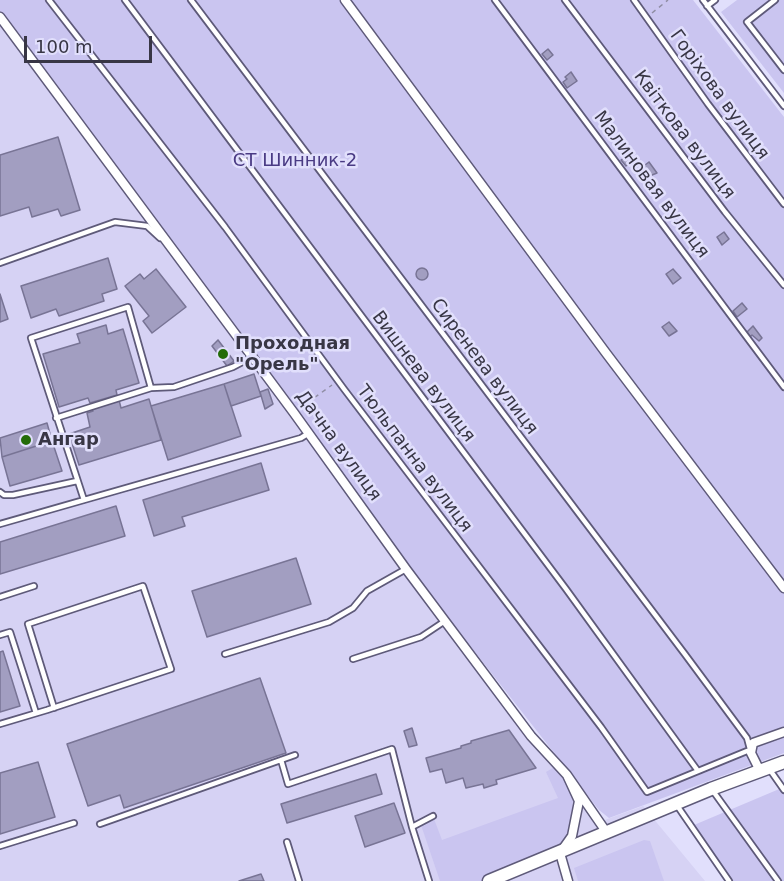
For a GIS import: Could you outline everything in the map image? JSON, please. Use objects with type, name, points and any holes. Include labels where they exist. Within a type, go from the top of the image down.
[{"type":"main road","points":[[489,881],[711,789],[784,762]]},
{"type":"street","points":[[345,0],[606,353],[784,588]]},
{"type":"street","name":"Дачна вулиця","points":[[0,17],[294,412],[406,569],[531,736],[567,775]]},
{"type":"street","points":[[764,769],[751,753],[753,743],[784,732]]},
{"type":"street","points":[[567,775],[608,833]]},
{"type":"street","points":[[567,775],[579,801],[572,836],[560,853],[568,881]]},
{"type":"lane","name":"Тюльпанна вулиця","points":[[49,0],[218,217],[338,380],[601,727],[647,792],[698,771]]},
{"type":"lane","name":"Вишнева вулиця","points":[[125,0],[566,589],[698,771]]},
{"type":"lane","name":"Сиренева вулиця","points":[[190,0],[684,653],[747,738],[751,753]]},
{"type":"lane","name":"Малиновая вулиця","points":[[495,0],[784,387]]},
{"type":"lane","name":"Квіткова вулиця","points":[[565,0],[725,212],[784,285]]},
{"type":"lane","name":"Горіхова вулиця","points":[[633,0],[784,204]]},
{"type":"lane","points":[[703,0],[784,106]]},
{"type":"lane","points":[[707,6],[715,0]]},
{"type":"lane","points":[[775,0],[747,22],[784,70]]},
{"type":"lane","points":[[0,262],[115,222],[147,226],[168,245]]},
{"type":"lane","points":[[84,500],[31,338],[128,307],[151,388]]},
{"type":"lane","points":[[56,418],[151,388],[174,387],[233,368],[252,357]]},
{"type":"lane","points":[[0,524],[301,438],[309,433]]},
{"type":"lane","points":[[0,492],[4,495],[13,495],[77,481]]},
{"type":"lane","points":[[225,654],[329,622],[353,608],[367,591],[406,569]]},
{"type":"lane","points":[[0,597],[34,586]]},
{"type":"lane","points":[[0,724],[54,708],[171,669],[143,586],[28,624],[54,708]]},
{"type":"lane","points":[[353,659],[422,637],[445,621]]},
{"type":"lane","points":[[0,635],[10,632],[36,713]]},
{"type":"lane","points":[[281,760],[288,784],[392,749],[429,881]]},
{"type":"lane","points":[[698,771],[747,751],[751,753]]},
{"type":"lane","points":[[100,824],[295,755]]},
{"type":"lane","points":[[764,769],[784,790]]},
{"type":"lane","points":[[711,789],[778,881]]},
{"type":"lane","points":[[676,804],[729,881]]},
{"type":"lane","points":[[412,827],[433,816]]},
{"type":"lane","points":[[0,846],[74,823]]},
{"type":"lane","points":[[287,842],[299,881]]},
{"type":"path","points":[[646,17],[668,0]]},
{"type":"path","points":[[294,412],[338,380]]},
{"type":"shaded area","points":[[0,23],[602,821],[643,806],[705,881],[0,881]]},
{"type":"green space","name":"СТ Шинник-2","points":[[0,0],[693,0],[784,117],[784,753],[609,818],[599,810],[434,600],[0,18]]},
{"type":"green space","points":[[737,0],[784,0],[784,93],[721,12]]},
{"type":"green space","points":[[556,766],[567,779],[573,801],[568,836],[557,850],[482,881],[440,881],[421,825],[434,819],[442,840],[558,798],[546,772]]},
{"type":"green space","points":[[784,787],[784,881],[732,881],[694,825]]},
{"type":"green space","points":[[644,840],[650,841],[664,881],[578,881],[574,868]]},
{"type":"building","points":[[548,49],[553,55],[547,60],[542,54]]},
{"type":"building","points":[[571,72],[577,81],[567,88],[563,82]]},
{"type":"building","points":[[58,137],[80,210],[61,216],[58,209],[32,217],[29,207],[0,216],[0,155]]},
{"type":"building","points":[[627,156],[632,162],[626,166],[621,160]]},
{"type":"building","points":[[649,162],[657,173],[647,177],[641,168]]},
{"type":"building","points":[[686,230],[693,241],[689,245],[681,235]]},
{"type":"building","points":[[724,232],[729,239],[722,245],[717,237]]},
{"type":"building","points":[[108,258],[117,289],[102,294],[104,301],[59,316],[56,309],[31,318],[21,286]]},
{"type":"building","points":[[424,268],[428,274],[424,280],[420,280],[416,272]]},
{"type":"building","points":[[156,269],[186,307],[152,333],[143,321],[149,316],[125,286],[140,274],[144,279]]},
{"type":"building","points":[[673,269],[681,278],[673,284],[666,274]]},
{"type":"building","points":[[0,294],[8,319],[0,322]]},
{"type":"building","points":[[742,303],[747,309],[737,317],[733,311]]},
{"type":"building","points":[[669,322],[677,331],[669,336],[662,327]]},
{"type":"building","points":[[106,325],[108,334],[123,329],[139,383],[116,390],[117,395],[90,403],[88,398],[59,407],[43,354],[80,343],[77,334]]},
{"type":"building","points":[[753,326],[762,338],[759,341],[752,335],[750,337],[747,332]]},
{"type":"building","name":"Проходная \"Орель\"","points":[[218,340],[234,361],[227,366],[212,346]]},
{"type":"building","points":[[254,374],[261,396],[231,406],[224,384]]},
{"type":"building","points":[[224,384],[241,436],[168,460],[151,406]]},
{"type":"building","points":[[268,389],[273,404],[265,409],[260,392]]},
{"type":"building","points":[[149,399],[161,440],[79,465],[69,434],[90,427],[87,413],[93,411],[92,409],[119,400],[121,408]]},
{"type":"building","name":"Ангар","points":[[47,423],[52,441],[2,457],[0,438]]},
{"type":"building","points":[[52,441],[62,471],[10,486],[2,457]]},
{"type":"building","points":[[261,463],[269,490],[182,517],[185,526],[154,536],[143,500]]},
{"type":"building","points":[[116,506],[125,536],[0,574],[0,542]]},
{"type":"building","points":[[296,558],[311,604],[207,637],[192,591]]},
{"type":"building","points":[[3,651],[20,706],[0,712],[0,652]]},
{"type":"building","points":[[260,678],[286,753],[124,808],[120,795],[88,806],[67,744]]},
{"type":"building","points":[[412,728],[417,745],[409,747],[404,731]]},
{"type":"building","points":[[509,730],[536,768],[496,780],[497,784],[484,788],[483,784],[466,788],[463,778],[446,783],[442,769],[430,772],[426,758]]},
{"type":"building","points":[[38,762],[55,817],[0,834],[0,773]]},
{"type":"building","points":[[376,774],[382,794],[287,823],[281,804]]},
{"type":"building","points":[[394,803],[405,833],[365,847],[355,816]]},
{"type":"building","points":[[261,874],[264,881],[239,881]]},
{"type":"place","name":"Проходная \"Орель\"","points":[[223,354]]},
{"type":"place","name":"Ангар","points":[[26,440]]}]
